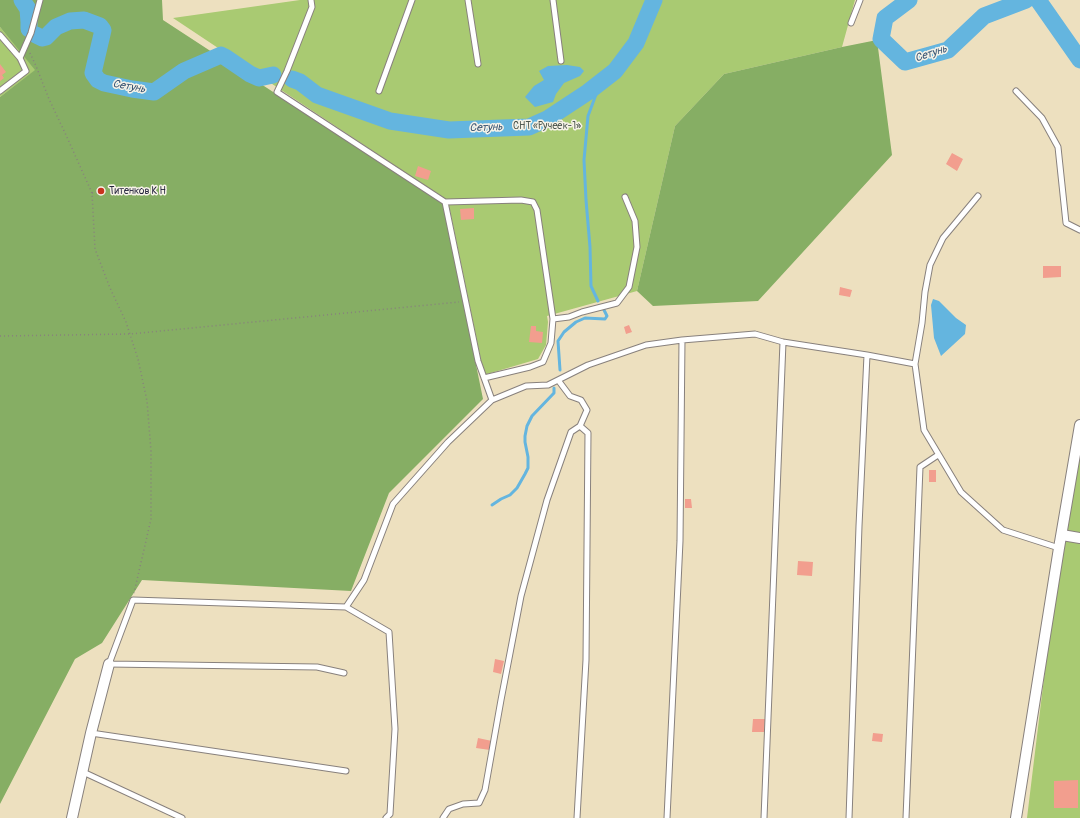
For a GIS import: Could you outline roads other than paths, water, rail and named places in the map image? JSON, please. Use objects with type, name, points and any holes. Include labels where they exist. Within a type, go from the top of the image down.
[{"type":"street","points":[[1016,818],[1059,548],[1077,462],[1080,425]]},
{"type":"street","points":[[1062,535],[1080,538]]},
{"type":"street","points":[[72,818],[91,733],[109,664]]},
{"type":"lane","points":[[20,58],[31,33],[40,0]]},
{"type":"lane","points":[[379,91],[412,0]]},
{"type":"lane","points":[[468,0],[478,64]]},
{"type":"lane","points":[[553,0],[561,62]]},
{"type":"lane","points":[[851,23],[860,0]]},
{"type":"lane","points":[[311,1],[312,7],[287,71],[277,92],[445,202],[521,200],[533,202],[537,210],[552,319],[551,344],[544,362],[530,367],[484,378]]},
{"type":"lane","points":[[0,35],[20,58],[26,71],[0,91]]},
{"type":"lane","points":[[1016,91],[1042,118],[1058,147],[1066,223],[1080,230]]},
{"type":"lane","points":[[978,196],[943,238],[930,265],[915,364],[924,430],[961,492],[1003,530],[1059,548]]},
{"type":"lane","points":[[552,319],[617,303],[629,287],[638,247],[634,221],[625,197]]},
{"type":"lane","points":[[445,202],[478,361],[492,400]]},
{"type":"lane","points":[[346,606],[364,580],[393,504],[448,442],[492,400],[526,386],[548,385],[588,365],[646,345],[682,340],[755,334],[783,342],[915,364]]},
{"type":"lane","points":[[667,818],[680,541],[682,340]]},
{"type":"lane","points":[[764,818],[783,342]]},
{"type":"lane","points":[[849,818],[859,526],[867,355]]},
{"type":"lane","points":[[443,818],[449,809],[463,804],[479,803],[485,790],[521,596],[547,500],[571,432],[580,426],[587,410],[581,400],[570,396],[558,380]]},
{"type":"lane","points":[[577,818],[586,660],[588,433],[580,426]]},
{"type":"lane","points":[[906,818],[920,467],[938,455]]},
{"type":"lane","points":[[344,673],[317,667],[109,664],[133,600],[346,606],[389,632],[396,729],[390,814],[386,818]]},
{"type":"lane","points":[[91,733],[346,771]]},
{"type":"lane","points":[[82,772],[182,818]]},
{"type":"water","points":[[567,65],[580,67],[584,71],[580,76],[564,83],[556,94],[553,102],[535,107],[525,97],[534,86],[544,80],[539,71],[548,66]]},
{"type":"water","points":[[933,299],[939,301],[956,318],[966,325],[965,334],[941,356],[934,338],[931,305]]},
{"type":"waterway","name":"Сетунь","points":[[22,0],[28,9],[29,29]]},
{"type":"waterway","name":"Сетунь","points":[[292,79],[300,82],[317,95],[390,121],[449,130],[529,127],[547,119],[588,92],[615,71],[636,43],[654,0]]},
{"type":"waterway","name":"Сетунь","points":[[909,0],[885,18],[881,39],[905,62],[948,50],[984,16],[1026,0]]},
{"type":"waterway","name":"Сетунь","points":[[1038,0],[1080,60]]},
{"type":"waterway","name":"Сетунь","points":[[36,35],[42,38],[46,37],[56,27],[70,21],[84,20],[100,26],[103,30],[93,73],[98,80],[104,83],[132,89],[154,92],[184,71],[221,55],[250,74],[259,78],[273,75]]},
{"type":"waterway","points":[[598,301],[591,286],[584,160],[588,116],[601,81]]},
{"type":"waterway","points":[[560,370],[558,341],[564,332],[576,322],[585,318],[605,319],[607,316],[603,308]]},
{"type":"waterway","points":[[492,505],[510,495],[517,488],[525,474],[528,468],[528,457],[525,442],[527,426],[532,416],[554,393],[554,388]]},
{"type":"place","name":"Титенков К Н","points":[[101,191]]},
{"type":"park label","name":"СНТ «Ручеёк-1»","points":[[547,126]]}]
